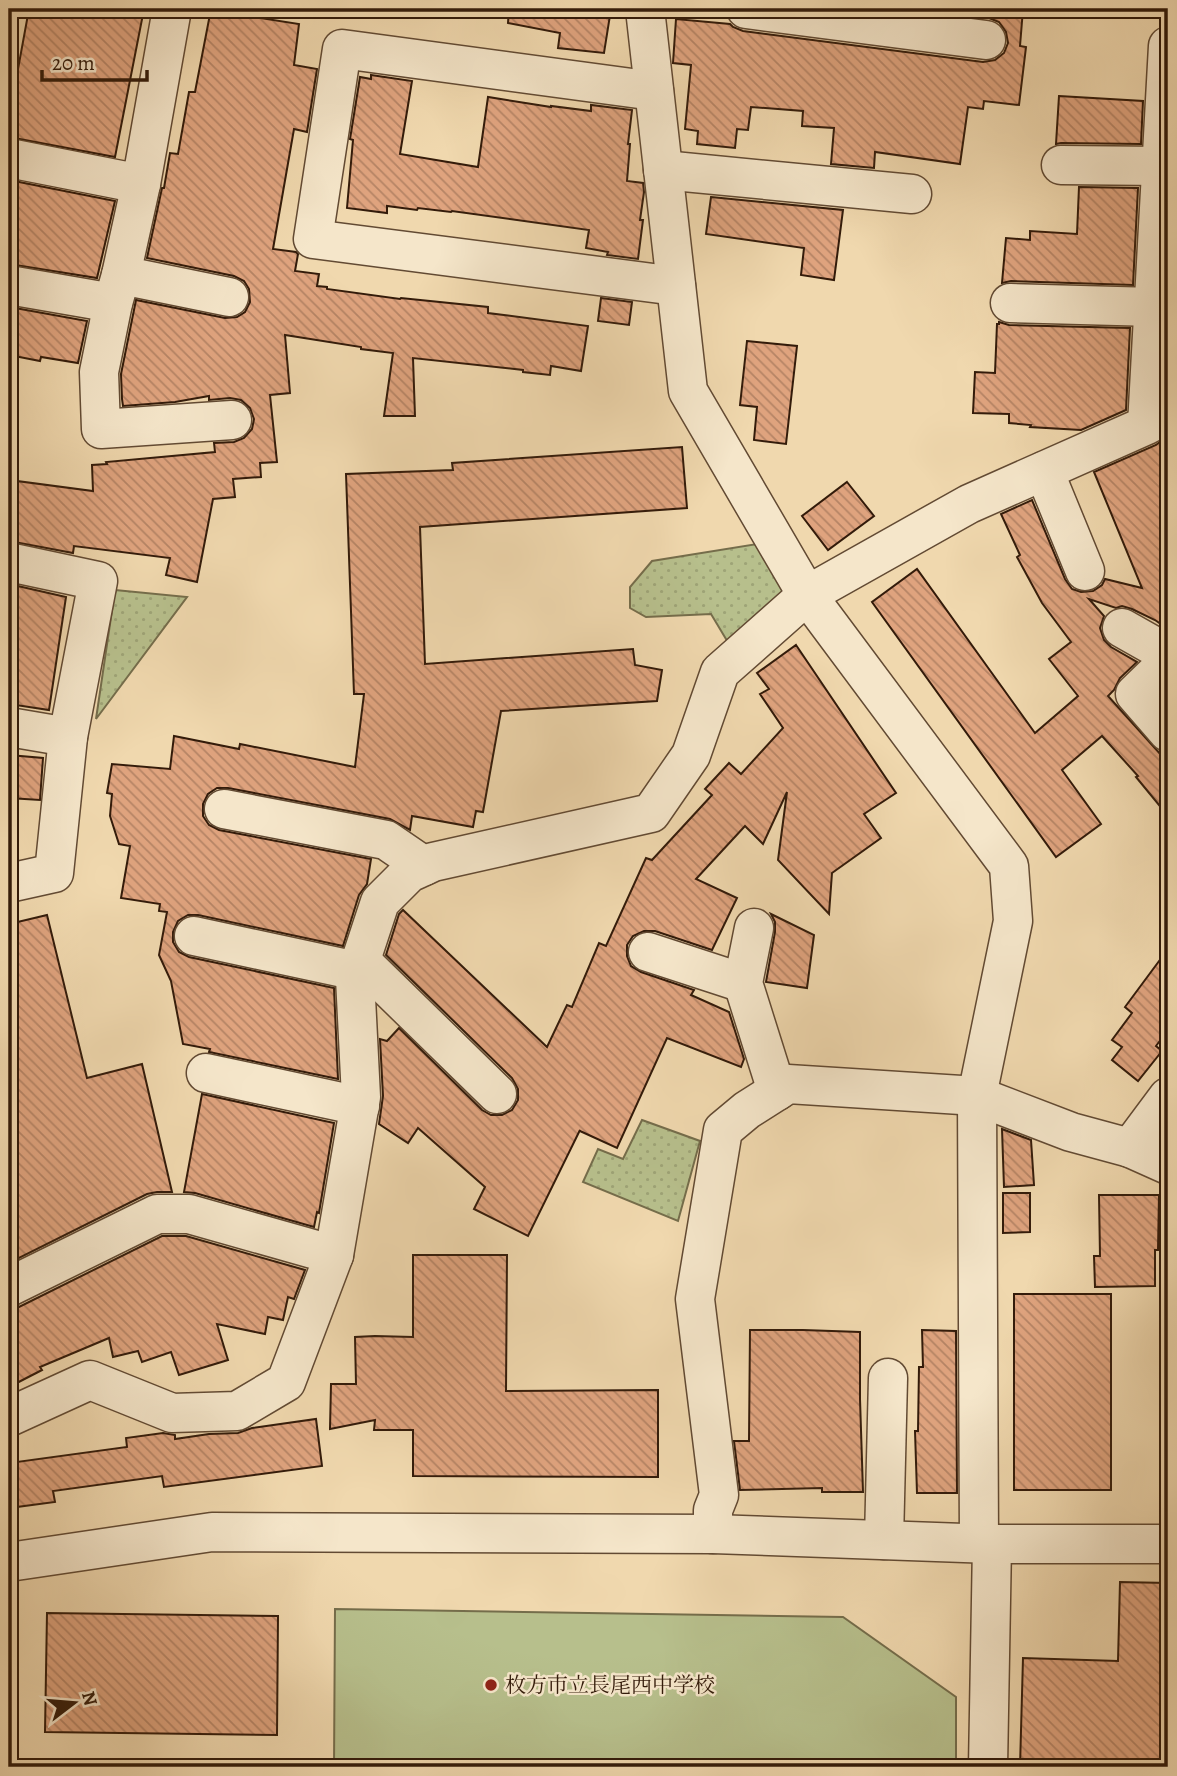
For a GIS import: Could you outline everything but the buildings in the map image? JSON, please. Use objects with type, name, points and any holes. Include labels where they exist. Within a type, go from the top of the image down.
[{"type":"street","points":[[172,9],[141,184],[99,372],[101,429],[232,420]]},
{"type":"street","points":[[645,9],[688,391],[807,595],[1010,866],[1013,921],[977,1096],[988,1767]]},
{"type":"street","points":[[746,9],[965,28]]},
{"type":"street","points":[[9,1417],[90,1380],[172,1413],[237,1411],[286,1382],[334,1255],[361,1097],[355,978],[380,902],[409,873],[433,862],[652,813],[691,755],[720,672],[807,595],[969,504],[1158,417],[1154,307],[1168,46]]},
{"type":"street","points":[[654,90],[342,49],[313,239],[676,286]]},
{"type":"street","points":[[9,158],[141,184]]},
{"type":"street","points":[[1062,165],[1162,166]]},
{"type":"street","points":[[663,170],[912,194]]},
{"type":"street","points":[[9,285],[229,297]]},
{"type":"street","points":[[1010,303],[1154,307]]},
{"type":"street","points":[[1044,471],[1086,571]]},
{"type":"street","points":[[9,562],[98,581],[68,737],[54,873],[9,883]]},
{"type":"street","points":[[1122,628],[1168,654]]},
{"type":"street","points":[[1168,662],[1135,694],[1168,732]]},
{"type":"street","points":[[9,727],[68,737]]},
{"type":"street","points":[[224,809],[386,840],[424,866]]},
{"type":"street","points":[[754,928],[743,983],[777,1091]]},
{"type":"street","points":[[194,936],[359,965],[497,1094]]},
{"type":"street","points":[[648,952],[743,983]]},
{"type":"street","points":[[206,1073],[359,1106]]},
{"type":"street","points":[[713,1534],[713,1510],[719,1495],[695,1298],[723,1130],[747,1110],[788,1084],[977,1096],[1071,1132],[1130,1148],[1168,1165]]},
{"type":"street","points":[[1130,1148],[1168,1097]]},
{"type":"street","points":[[9,1287],[157,1214],[189,1213],[334,1255]]},
{"type":"street","points":[[884,1540],[888,1378]]},
{"type":"street","points":[[9,1562],[212,1532],[713,1534],[986,1544],[1168,1544]]},
{"type":"green space","points":[[757,544],[789,593],[729,644],[711,614],[646,617],[630,608],[630,587],[652,561]]},
{"type":"green space","points":[[115,590],[187,597],[96,719]]},
{"type":"green space","points":[[642,1120],[700,1141],[678,1221],[583,1182],[598,1149],[623,1159]]},
{"type":"green space","points":[[335,1609],[843,1617],[956,1697],[956,1767],[334,1767]]},
{"type":"place","name":"枚方市立長尾西中学校","points":[[491,1685]]}]
